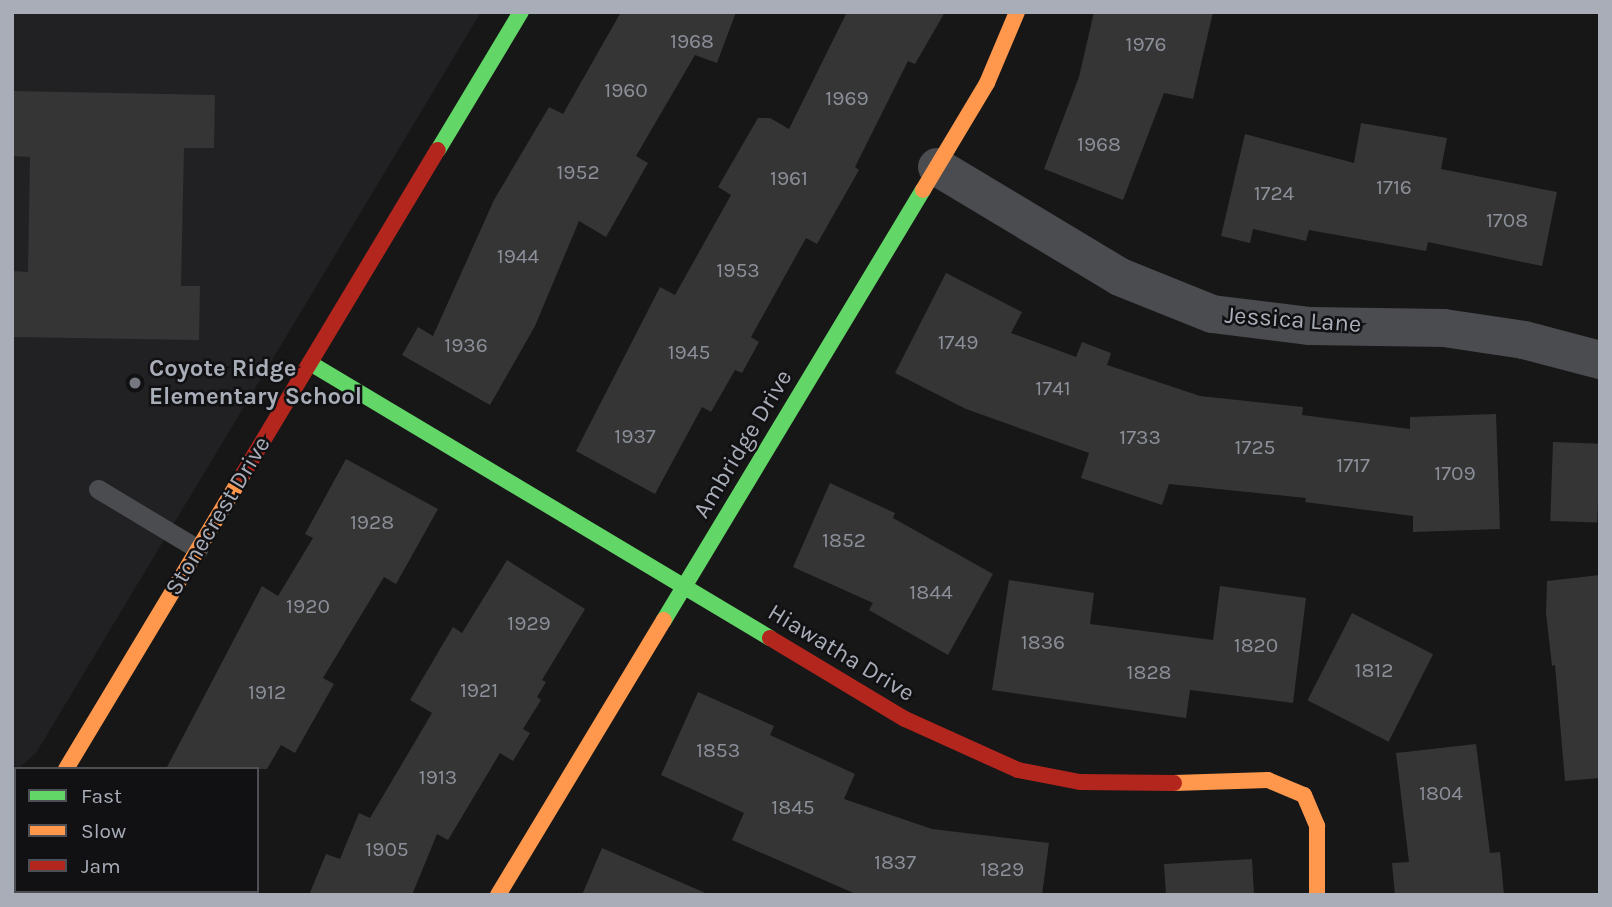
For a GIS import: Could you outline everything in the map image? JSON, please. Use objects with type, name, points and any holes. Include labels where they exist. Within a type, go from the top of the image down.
[{"type":"street","name":"Stonecrest Drive","points":[[67,767],[521,12]]},
{"type":"street","name":"Ambridge Drive","points":[[498,895],[987,83],[1017,12]]},
{"type":"street","name":"Jessica Lane","points":[[937,167],[1119,277],[1212,314],[1310,326],[1444,328],[1524,340],[1600,360]]},
{"type":"street","name":"Hiawatha Drive","points":[[310,363],[905,719],[1018,770],[1129,785],[1268,780],[1304,795],[1317,826],[1317,895]]},
{"type":"lane","points":[[98,489],[198,549]]},
{"type":"shaded area","name":"Coyote Ridge Elementary School","points":[[12,12],[481,12],[36,753],[20,767],[12,764]]},
{"type":"building","points":[[621,12],[736,12],[717,63],[695,55],[636,156],[648,163],[606,237],[579,221],[535,326],[490,405],[402,355],[418,327],[433,336],[494,200],[549,107],[563,114]]},
{"type":"building","points":[[847,12],[945,12],[915,64],[908,61],[855,167],[859,170],[817,244],[806,238],[751,337],[759,342],[742,373],[735,370],[711,412],[702,407],[655,494],[576,451],[660,287],[675,295],[731,195],[718,187],[758,118],[770,118],[789,129]]},
{"type":"building","points":[[1094,12],[1213,12],[1193,99],[1164,93],[1123,200],[1044,169],[1079,77]]},
{"type":"building","points":[[12,91],[215,95],[214,148],[184,148],[181,286],[200,286],[199,340],[12,337],[12,271],[28,272],[30,157],[12,156]]},
{"type":"building","points":[[1361,123],[1447,138],[1441,169],[1557,192],[1542,266],[1428,242],[1426,251],[1309,230],[1306,241],[1253,229],[1250,243],[1221,236],[1245,134],[1354,163]]},
{"type":"building","points":[[946,273],[1022,312],[1011,333],[1076,357],[1082,342],[1111,353],[1107,365],[1200,396],[1303,407],[1302,415],[1410,429],[1410,417],[1496,414],[1500,529],[1413,532],[1413,516],[1305,502],[1306,498],[1169,484],[1162,505],[1081,478],[1089,453],[966,409],[895,373]]},
{"type":"building","points":[[1553,442],[1600,444],[1597,523],[1550,521]]},
{"type":"building","points":[[346,459],[438,509],[396,584],[384,577],[323,678],[334,684],[295,753],[281,745],[267,769],[167,767],[262,586],[278,596],[313,538],[305,534]]},
{"type":"building","points":[[830,483],[895,513],[893,518],[993,574],[948,655],[869,610],[873,603],[793,567]]},
{"type":"building","points":[[507,560],[585,609],[542,680],[546,682],[537,697],[541,700],[523,729],[530,733],[513,761],[500,753],[448,840],[437,834],[412,895],[309,895],[326,854],[340,859],[359,813],[370,818],[432,713],[410,700],[453,627],[462,633]]},
{"type":"building","points":[[1600,575],[1600,778],[1565,781],[1555,665],[1552,666],[1546,613],[1547,581]]},
{"type":"building","points":[[1009,580],[1094,593],[1090,624],[1213,640],[1220,586],[1306,598],[1293,703],[1190,690],[1186,718],[992,690]]},
{"type":"building","points":[[1352,613],[1433,654],[1389,742],[1308,700]]},
{"type":"building","points":[[698,692],[774,726],[770,735],[855,774],[844,799],[932,829],[1049,843],[1042,895],[858,895],[732,840],[744,813],[661,775]]},
{"type":"building","points":[[1476,744],[1490,853],[1500,852],[1504,895],[1395,895],[1392,863],[1409,862],[1396,753]]},
{"type":"building","points":[[602,848],[710,895],[582,895]]},
{"type":"building","points":[[1252,859],[1254,895],[1166,895],[1164,864]]},
{"type":"traffic: fast","points":[[438,150],[521,12]]},
{"type":"traffic: fast","points":[[664,620],[923,190]]},
{"type":"traffic: fast","points":[[310,363],[770,638]]},
{"type":"traffic: slow","points":[[923,190],[987,83],[1017,12]]},
{"type":"traffic: slow","points":[[67,767],[243,474]]},
{"type":"traffic: slow","points":[[498,895],[664,620]]},
{"type":"traffic: slow","points":[[1174,783],[1268,780],[1304,795],[1317,826],[1317,895]]},
{"type":"traffic: jam","points":[[243,474],[438,150]]},
{"type":"traffic: jam","points":[[770,638],[905,719],[1018,770],[1080,782],[1174,783]]},
{"type":"place","name":"Coyote Ridge Elementary School","points":[[135,383]]}]
